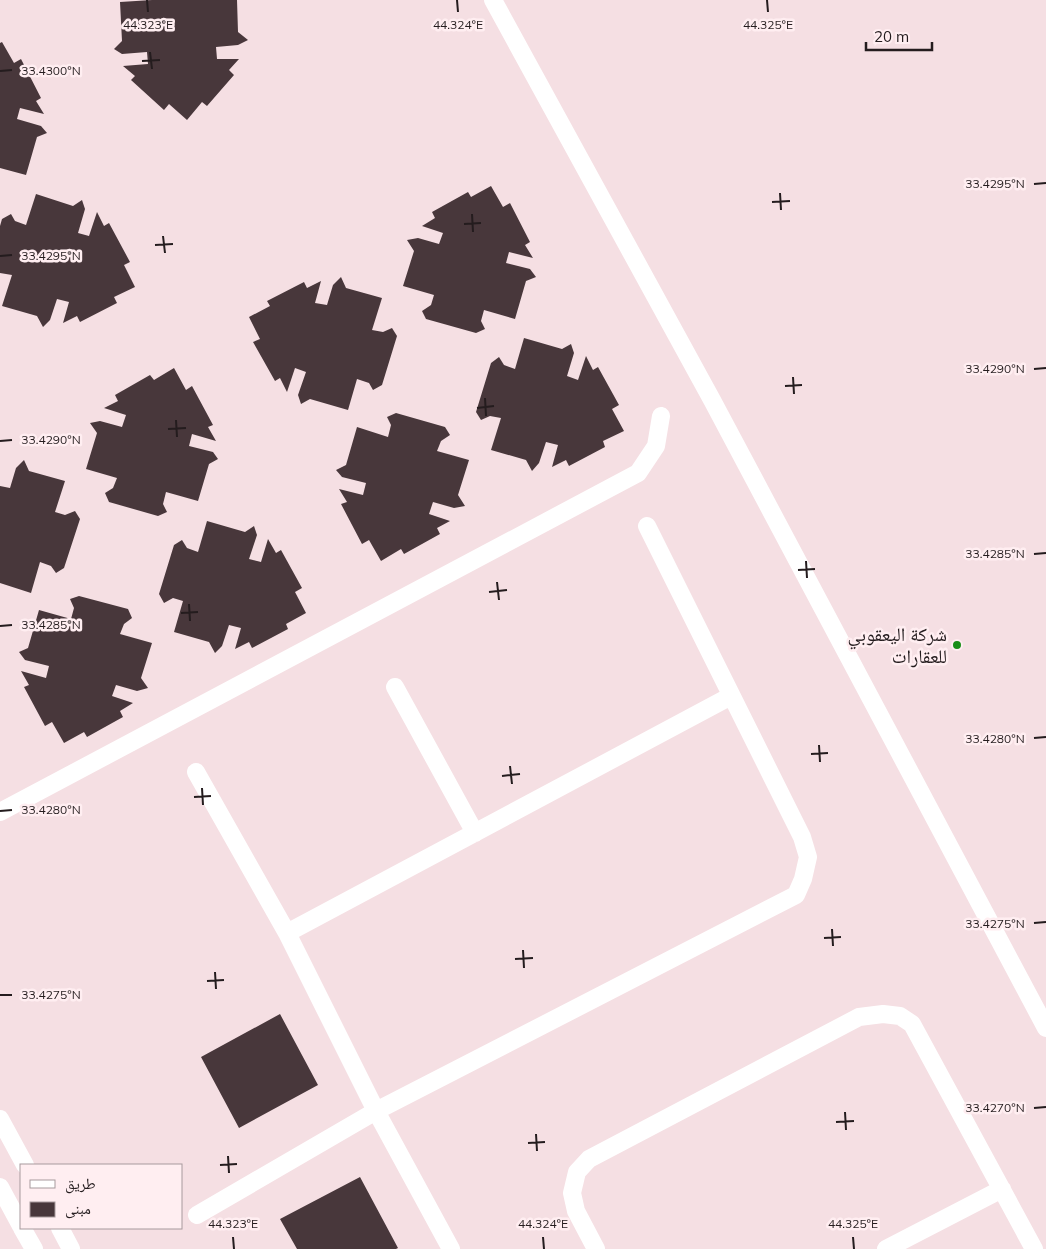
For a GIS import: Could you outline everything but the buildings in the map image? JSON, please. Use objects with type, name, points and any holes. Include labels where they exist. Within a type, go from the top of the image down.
[{"type":"street","points":[[493,0],[716,409],[1046,1028]]},
{"type":"street","points":[[0,812],[638,473],[656,446],[661,416]]},
{"type":"street","points":[[197,1215],[376,1111],[796,895],[803,879],[808,857],[802,837],[647,526]]},
{"type":"street","points":[[395,687],[475,832]]},
{"type":"street","points":[[287,932],[731,696]]},
{"type":"street","points":[[196,772],[287,932],[376,1111],[451,1249]]},
{"type":"street","points":[[596,1249],[576,1211],[572,1193],[577,1172],[589,1159],[859,1017],[883,1014],[900,1016],[912,1024],[1034,1249]]},
{"type":"street","points":[[0,1119],[25,1164]]},
{"type":"street","points":[[0,1187],[20,1223]]},
{"type":"street","points":[[886,1249],[1002,1189]]},
{"type":"street","points":[[23,1229],[34,1249]]},
{"type":"street","points":[[61,1229],[71,1249]]},
{"type":"place","name":"شركة اليعقوبي للعقارات","points":[[957,645]]}]
